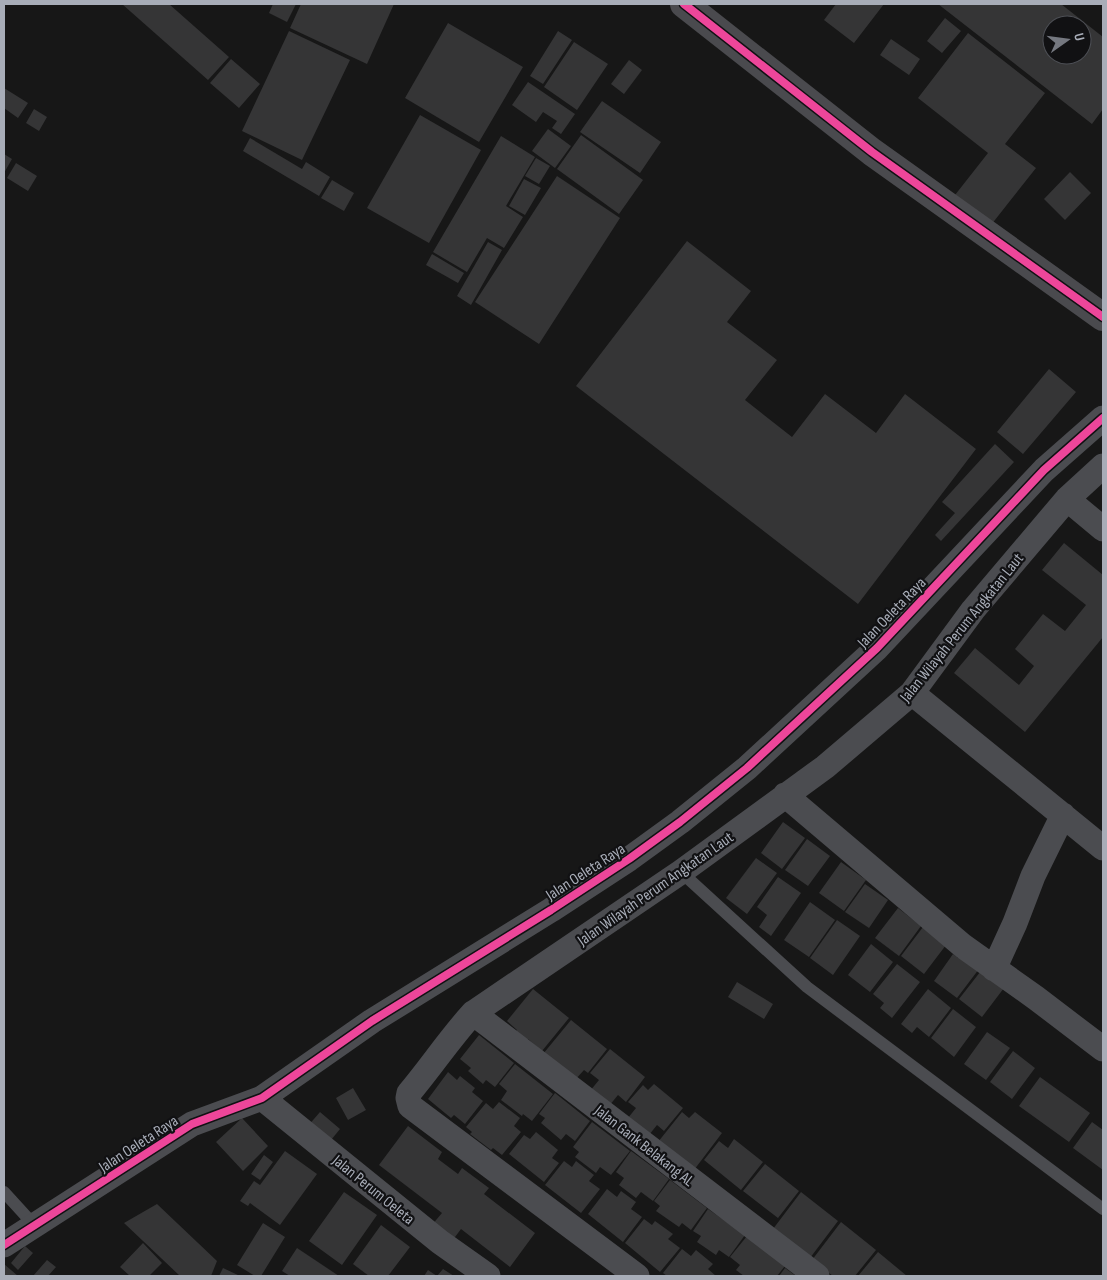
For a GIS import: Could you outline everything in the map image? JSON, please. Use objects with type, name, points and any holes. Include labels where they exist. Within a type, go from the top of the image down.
[{"type":"street","points":[[684,4],[872,152],[1103,317]]},
{"type":"street","name":"Jalan Oeleta Raya","points":[[4,1245],[192,1124],[262,1098],[372,1021],[630,859],[747,768],[877,648],[1044,470],[1103,418]]},
{"type":"street","name":"Jalan Wilayah Perum Angkatan Laut","points":[[637,1276],[410,1106],[409,1093],[430,1068],[453,1035],[473,1013],[681,872],[826,767],[912,693],[973,610],[1067,499],[1103,466]]},
{"type":"street","points":[[1067,499],[1103,528]]},
{"type":"street","points":[[912,693],[1103,848]]},
{"type":"street","points":[[785,795],[963,946],[1103,1049]]},
{"type":"street","points":[[994,969],[1015,923],[1033,876],[1063,815]]},
{"type":"street","name":"Jalan Gank Belakang AL","points":[[473,1013],[817,1276]]},
{"type":"street","name":"Jalan Perum Oeleta","points":[[262,1098],[440,1242],[488,1276]]},
{"type":"lane","points":[[681,872],[807,987],[1103,1209]]},
{"type":"lane","points":[[4,1192],[35,1226]]},
{"type":"building","points":[[122,4],[169,4],[229,57],[208,80]]},
{"type":"building","points":[[273,4],[296,4],[287,22],[269,13]]},
{"type":"building","points":[[301,4],[394,4],[367,64],[290,28]]},
{"type":"building","points":[[836,4],[884,4],[854,43],[824,20]]},
{"type":"building","points":[[938,4],[1061,4],[1075,15],[1042,15],[1042,65],[1092,65],[1092,28],[1103,37],[1103,109],[1092,124]]},
{"type":"building","points":[[945,18],[961,31],[942,53],[927,41]]},
{"type":"building","points":[[448,23],[523,67],[479,142],[405,98]]},
{"type":"building","points":[[289,31],[350,60],[302,160],[242,131]]},
{"type":"building","points":[[558,31],[572,40],[543,84],[530,76]]},
{"type":"building","points":[[968,33],[1045,93],[1005,144],[1036,168],[991,225],[955,195],[988,153],[918,98]]},
{"type":"building","points":[[891,39],[920,59],[909,75],[880,55]]},
{"type":"building","points":[[574,42],[608,64],[577,110],[544,87]]},
{"type":"building","points":[[231,59],[260,84],[239,108],[210,83]]},
{"type":"building","points":[[629,60],[642,70],[624,94],[611,84]]},
{"type":"building","points":[[528,82],[575,114],[561,134],[552,128],[557,121],[543,112],[536,122],[512,105]]},
{"type":"building","points":[[4,88],[28,103],[18,118],[4,108]]},
{"type":"building","points":[[602,101],[661,142],[640,173],[580,132]]},
{"type":"building","points":[[34,109],[47,117],[39,131],[26,123]]},
{"type":"building","points":[[420,115],[481,150],[429,243],[367,208]]},
{"type":"building","points":[[548,129],[571,146],[555,168],[532,151]]},
{"type":"building","points":[[581,135],[643,180],[619,214],[557,169]]},
{"type":"building","points":[[501,136],[535,157],[506,206],[523,217],[504,248],[487,238],[467,272],[433,252]]},
{"type":"building","points":[[250,138],[302,169],[306,162],[330,177],[319,196],[243,151]]},
{"type":"building","points":[[4,154],[12,159],[4,173]]},
{"type":"building","points":[[536,158],[550,166],[539,184],[525,176]]},
{"type":"building","points":[[16,163],[37,176],[28,191],[7,178]]},
{"type":"building","points":[[1070,172],[1091,193],[1065,220],[1044,199]]},
{"type":"building","points":[[557,176],[620,218],[539,344],[475,302]]},
{"type":"building","points":[[524,179],[541,188],[525,215],[509,206]]},
{"type":"building","points":[[332,180],[354,193],[344,211],[321,198]]},
{"type":"building","points":[[687,241],[751,291],[727,322],[777,360],[745,400],[792,437],[825,394],[876,433],[905,394],[976,449],[858,604],[576,386]]},
{"type":"building","points":[[488,242],[502,250],[471,305],[457,296]]},
{"type":"building","points":[[432,254],[464,273],[458,283],[426,265]]},
{"type":"building","points":[[1049,369],[1076,392],[1023,454],[997,432]]},
{"type":"building","points":[[995,444],[1014,462],[941,541],[935,535],[955,513],[942,502]]},
{"type":"building","points":[[1064,543],[1103,575],[1103,637],[1025,732],[954,673],[975,648],[1019,685],[1034,666],[1015,649],[1043,614],[1065,631],[1086,605],[1042,570]]},
{"type":"building","points":[[783,822],[805,838],[782,869],[761,853]]},
{"type":"building","points":[[807,839],[830,856],[808,886],[785,870]]},
{"type":"building","points":[[756,858],[777,873],[747,914],[726,898]]},
{"type":"building","points":[[841,862],[866,880],[844,911],[819,893]]},
{"type":"building","points":[[778,877],[801,893],[771,936],[759,927],[767,915],[757,907]]},
{"type":"building","points":[[865,884],[888,900],[869,928],[845,912]]},
{"type":"building","points":[[810,902],[835,920],[809,957],[784,940]]},
{"type":"building","points":[[898,908],[921,926],[899,956],[875,938]]},
{"type":"building","points":[[837,920],[860,936],[833,975],[810,958]]},
{"type":"building","points":[[923,927],[946,945],[924,974],[901,956]]},
{"type":"building","points":[[871,944],[893,962],[870,992],[848,975]]},
{"type":"building","points":[[963,951],[982,965],[957,998],[934,981],[953,954],[958,958]]},
{"type":"building","points":[[897,964],[920,982],[892,1018],[880,1008],[884,1003],[873,994]]},
{"type":"building","points":[[984,967],[1007,984],[982,1017],[959,999]]},
{"type":"building","points":[[737,982],[773,1004],[764,1019],[728,997]]},
{"type":"building","points":[[533,989],[569,1018],[542,1051],[528,1039],[525,1043],[514,1034],[517,1030],[507,1021]]},
{"type":"building","points":[[928,989],[951,1008],[929,1037],[917,1027],[912,1033],[901,1024]]},
{"type":"building","points":[[953,1009],[976,1027],[954,1057],[931,1038]]},
{"type":"building","points":[[571,1020],[607,1049],[588,1073],[584,1070],[575,1080],[543,1054]]},
{"type":"building","points":[[987,1032],[1010,1048],[986,1080],[964,1064]]},
{"type":"building","points":[[479,1035],[514,1063],[495,1087],[486,1080],[483,1084],[468,1071],[471,1068],[460,1059]]},
{"type":"building","points":[[610,1049],[645,1077],[626,1102],[618,1095],[609,1106],[590,1091],[599,1080],[590,1073]]},
{"type":"building","points":[[1013,1051],[1035,1068],[1012,1099],[990,1082]]},
{"type":"building","points":[[515,1064],[553,1094],[532,1121],[501,1100],[507,1091],[499,1084]]},
{"type":"building","points":[[448,1072],[457,1080],[460,1076],[475,1088],[472,1092],[483,1101],[465,1124],[454,1115],[451,1118],[428,1099]]},
{"type":"building","points":[[1040,1077],[1090,1113],[1069,1142],[1019,1106]]},
{"type":"building","points":[[654,1084],[683,1108],[664,1131],[657,1125],[649,1135],[628,1118],[636,1108],[628,1102],[643,1085],[648,1090]]},
{"type":"building","points":[[353,1088],[366,1110],[348,1120],[336,1098]]},
{"type":"building","points":[[555,1093],[590,1121],[575,1141],[566,1134],[561,1140],[541,1123],[545,1118],[539,1114]]},
{"type":"building","points":[[499,1102],[520,1118],[514,1126],[521,1132],[502,1155],[493,1148],[491,1150],[470,1134],[472,1132],[466,1127],[486,1103],[493,1109]]},
{"type":"building","points":[[320,1112],[340,1129],[327,1145],[307,1127]]},
{"type":"building","points":[[682,1112],[689,1118],[695,1112],[722,1133],[694,1170],[658,1142]]},
{"type":"building","points":[[242,1118],[268,1146],[243,1171],[216,1142]]},
{"type":"building","points":[[592,1122],[630,1151],[611,1175],[600,1167],[596,1173],[575,1157],[579,1152],[573,1147]]},
{"type":"building","points":[[1092,1122],[1103,1130],[1103,1170],[1073,1148]]},
{"type":"building","points":[[408,1126],[442,1152],[438,1159],[458,1174],[462,1168],[489,1188],[484,1194],[535,1233],[510,1267],[461,1229],[452,1241],[431,1226],[442,1213],[379,1165]]},
{"type":"building","points":[[536,1132],[558,1150],[552,1158],[559,1163],[544,1182],[509,1154],[524,1135],[530,1139]]},
{"type":"building","points":[[734,1139],[763,1162],[741,1190],[704,1160],[719,1141],[728,1148]]},
{"type":"building","points":[[285,1151],[317,1174],[280,1225],[250,1203],[248,1206],[240,1201],[254,1181],[260,1185]]},
{"type":"building","points":[[631,1151],[669,1179],[653,1201],[641,1192],[636,1198],[619,1185],[624,1178],[616,1172]]},
{"type":"building","points":[[264,1155],[273,1162],[260,1180],[251,1174]]},
{"type":"building","points":[[564,1161],[572,1167],[576,1161],[594,1175],[589,1181],[600,1189],[581,1213],[545,1185]]},
{"type":"building","points":[[765,1164],[799,1191],[778,1218],[743,1191]]},
{"type":"building","points":[[670,1180],[707,1208],[691,1230],[682,1223],[679,1227],[656,1211],[660,1206],[654,1201]]},
{"type":"building","points":[[607,1189],[617,1197],[621,1191],[636,1202],[631,1209],[642,1217],[623,1242],[588,1214]]},
{"type":"building","points":[[344,1192],[377,1215],[342,1265],[309,1241]]},
{"type":"building","points":[[801,1192],[838,1221],[810,1258],[773,1229]]},
{"type":"building","points":[[157,1204],[217,1261],[211,1276],[180,1276],[124,1223]]},
{"type":"building","points":[[708,1209],[745,1235],[729,1257],[719,1250],[716,1255],[697,1242],[701,1236],[693,1231]]},
{"type":"building","points":[[644,1219],[652,1225],[655,1221],[673,1234],[668,1239],[680,1248],[660,1272],[625,1243]]},
{"type":"building","points":[[841,1222],[876,1250],[855,1276],[833,1276],[812,1260]]},
{"type":"building","points":[[263,1223],[285,1237],[261,1276],[255,1276],[237,1265]]},
{"type":"building","points":[[381,1225],[410,1247],[388,1276],[369,1276],[353,1264]]},
{"type":"building","points":[[747,1236],[785,1266],[777,1276],[744,1276],[736,1270],[740,1265],[730,1257]]},
{"type":"building","points":[[143,1243],[162,1263],[149,1276],[130,1276],[120,1267]]},
{"type":"building","points":[[25,1246],[33,1253],[18,1270],[11,1263]]},
{"type":"building","points":[[297,1248],[339,1276],[290,1276],[282,1271]]},
{"type":"building","points":[[682,1249],[691,1256],[696,1250],[713,1264],[708,1269],[716,1276],[667,1276],[663,1273]]},
{"type":"building","points":[[878,1252],[907,1276],[858,1276]]},
{"type":"building","points":[[47,1260],[56,1267],[48,1276],[33,1276]]},
{"type":"building","points":[[4,1264],[18,1276],[4,1276]]},
{"type":"building","points":[[223,1268],[240,1276],[219,1276]]},
{"type":"building","points":[[785,1268],[796,1276],[779,1276]]},
{"type":"building","points":[[443,1269],[454,1276],[437,1276]]},
{"type":"building","points":[[428,1270],[437,1276],[424,1276]]},
{"type":"cycle path","points":[[684,4],[872,152],[1103,317]]},
{"type":"cycle path","points":[[4,1245],[192,1124],[262,1098],[372,1021],[551,910],[629,859],[680,822],[747,768],[877,648],[1044,470],[1103,418]]}]
